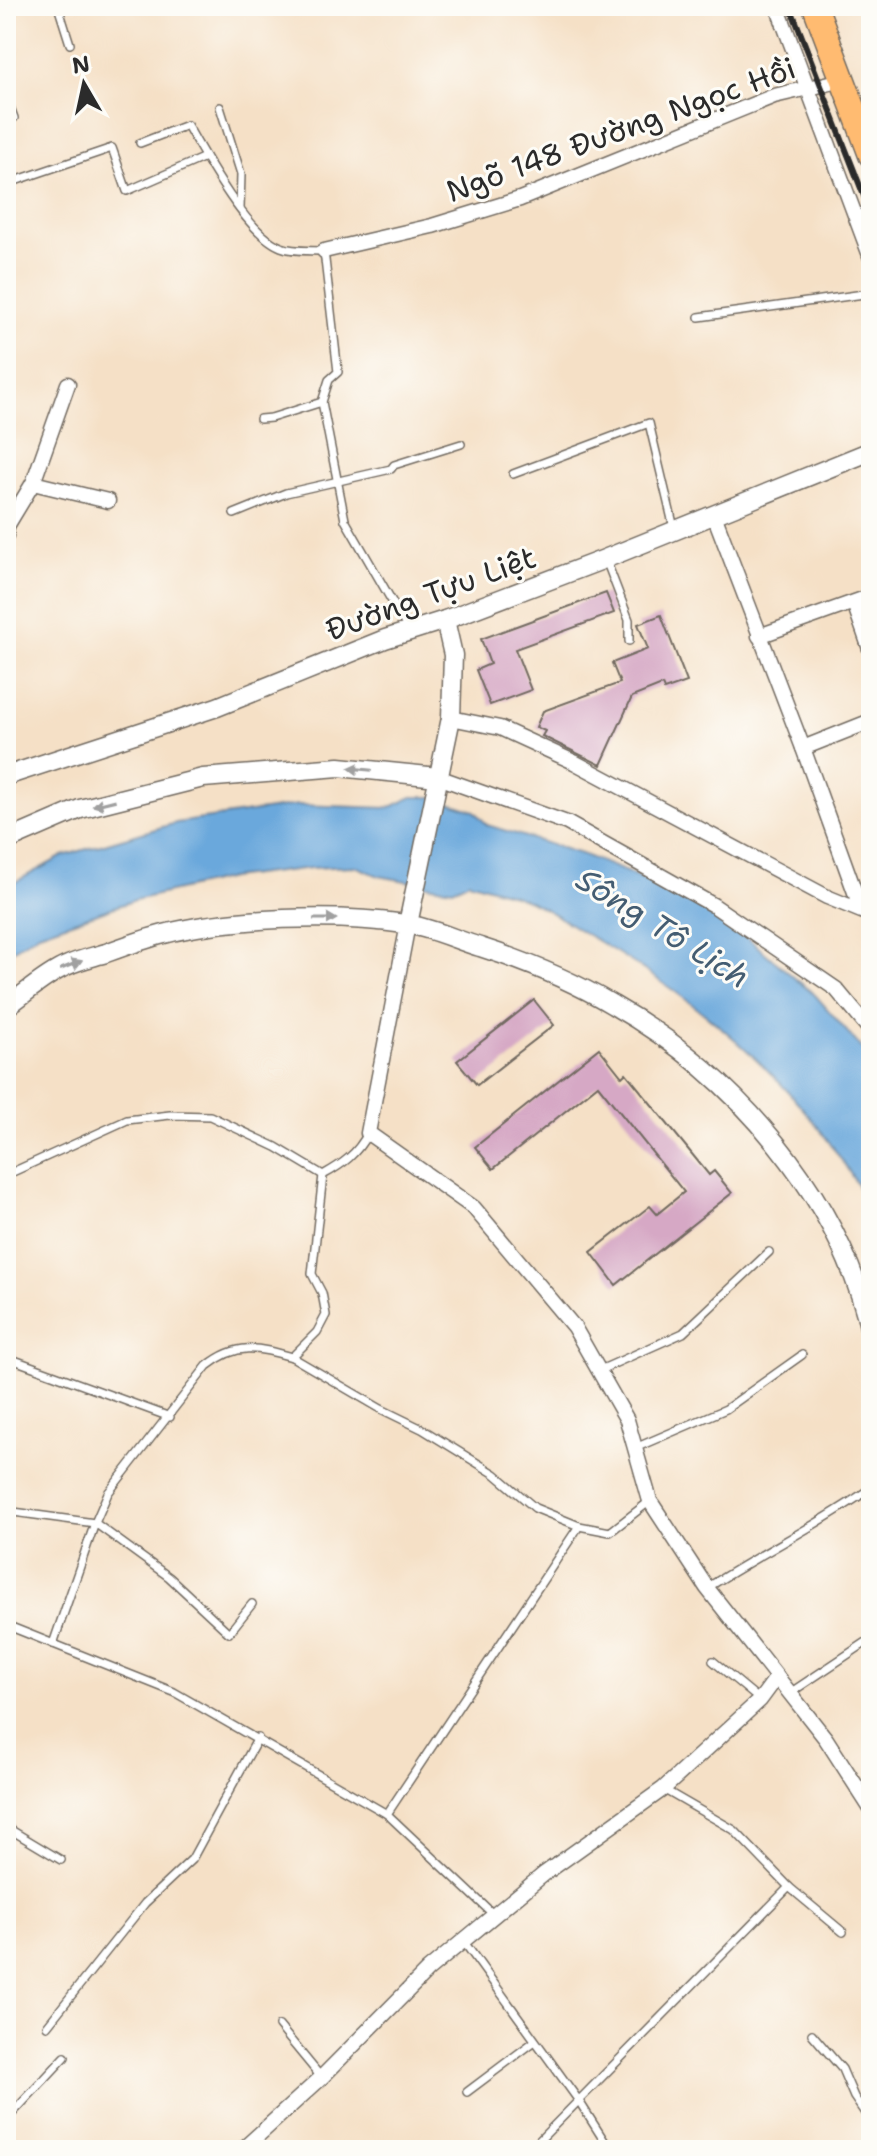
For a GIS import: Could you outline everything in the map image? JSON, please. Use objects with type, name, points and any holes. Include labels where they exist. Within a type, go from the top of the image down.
[{"type":"highway","points":[[815,6],[871,155]]},
{"type":"street","points":[[777,6],[871,258]]},
{"type":"street","name":"Ngõ 148 Đường Ngọc Hồi","points":[[324,251],[432,226],[520,199],[774,96],[843,80]]},
{"type":"street","points":[[6,536],[7,526],[33,483],[68,384]]},
{"type":"street","name":"Đường Tựu Liệt","points":[[6,776],[217,707],[605,558],[871,451]]},
{"type":"street","points":[[33,483],[108,501]]},
{"type":"street","points":[[714,515],[868,909]]},
{"type":"street","points":[[759,636],[871,596]]},
{"type":"street","points":[[854,603],[871,652]]},
{"type":"street","points":[[445,620],[453,655],[451,718],[368,1133],[474,1208],[574,1327],[627,1420],[650,1501],[707,1588],[826,1739],[871,1809]]},
{"type":"street","points":[[451,718],[500,728],[574,762],[827,897],[868,909]]},
{"type":"street","points":[[803,748],[871,721]]},
{"type":"street","points":[[6,841],[80,809],[203,778],[339,767],[436,785],[567,823],[713,905],[836,989],[871,1031]]},
{"type":"street","points":[[6,1007],[64,966],[164,934],[216,924],[306,920],[408,924],[518,960],[559,976],[626,1013],[711,1076],[770,1136],[817,1201],[844,1256],[867,1315],[871,1335]]},
{"type":"street","points":[[242,2150],[321,2078],[428,1970],[544,1874],[663,1789],[760,1700],[777,1677]]},
{"type":"lane","points":[[58,6],[70,44]]},
{"type":"lane","points":[[6,96],[14,118]]},
{"type":"lane","points":[[220,107],[241,174],[240,211]]},
{"type":"lane","points":[[140,143],[187,125],[240,211],[277,246],[324,251],[338,372],[329,380],[322,402],[336,481],[345,520],[409,631]]},
{"type":"lane","points":[[6,184],[112,148],[127,191],[205,157]]},
{"type":"lane","points":[[699,317],[871,293]]},
{"type":"lane","points":[[260,419],[322,402]]},
{"type":"lane","points":[[513,474],[649,423],[674,530]]},
{"type":"lane","points":[[234,514],[286,493],[391,469],[394,465],[461,444]]},
{"type":"lane","points":[[605,558],[629,620],[629,641]]},
{"type":"lane","points":[[6,1175],[127,1120],[170,1115],[210,1116],[276,1147],[323,1175]]},
{"type":"lane","points":[[323,1175],[359,1150],[368,1133]]},
{"type":"lane","points":[[292,1357],[317,1332],[326,1315],[322,1293],[312,1274],[323,1175]]},
{"type":"lane","points":[[600,1370],[683,1333],[769,1252]]},
{"type":"lane","points":[[53,1644],[108,1493],[207,1366],[223,1353],[256,1347],[292,1357],[422,1429],[495,1474],[535,1508],[579,1526],[610,1532],[650,1501]]},
{"type":"lane","points":[[635,1448],[726,1409],[802,1355]]},
{"type":"lane","points":[[6,1357],[170,1417]]},
{"type":"lane","points":[[707,1588],[758,1555],[831,1516],[871,1488]]},
{"type":"lane","points":[[6,1511],[95,1523],[169,1577],[229,1633],[252,1604]]},
{"type":"lane","points":[[387,1814],[579,1526]]},
{"type":"lane","points":[[6,1625],[174,1692],[387,1814],[494,1915]]},
{"type":"lane","points":[[790,1693],[871,1639]]},
{"type":"lane","points":[[713,1661],[760,1700]]},
{"type":"lane","points":[[47,2026],[145,1903],[192,1859],[258,1738]]},
{"type":"lane","points":[[663,1789],[734,1830],[789,1887],[843,1932]]},
{"type":"lane","points":[[6,1827],[61,1860]]},
{"type":"lane","points":[[530,2150],[789,1887]]},
{"type":"lane","points":[[464,1942],[579,2101],[610,2150]]},
{"type":"lane","points":[[279,2026],[321,2078]]},
{"type":"lane","points":[[812,2034],[842,2069],[854,2097],[871,2122]]},
{"type":"lane","points":[[467,2092],[535,2041]]},
{"type":"lane","points":[[6,2120],[65,2057]]},
{"type":"water","name":"Sông Tô Lịch","points":[[412,797],[433,797],[475,811],[487,825],[584,855],[659,885],[744,935],[816,996],[871,1059],[871,1210],[847,1168],[818,1128],[753,1056],[716,1024],[638,966],[549,911],[518,896],[469,881],[453,889],[379,876],[355,866],[230,878],[135,900],[39,933],[6,954],[6,887],[63,856],[176,823],[298,805],[389,808]]},
{"type":"building","points":[[606,593],[614,613],[515,649],[531,690],[490,705],[476,670],[490,664],[481,639]]},
{"type":"building","points":[[661,615],[687,682],[664,690],[662,685],[632,697],[601,765],[542,736],[545,731],[536,727],[543,711],[620,683],[612,663],[648,649],[638,624]]},
{"type":"building","points":[[534,1000],[554,1025],[477,1085],[457,1061]]},
{"type":"building","points":[[599,1048],[622,1077],[626,1073],[709,1175],[714,1171],[732,1193],[616,1285],[591,1252],[650,1206],[657,1214],[684,1192],[598,1085],[493,1169],[475,1147]]},
{"type":"railway","points":[[790,6],[871,214]]}]
